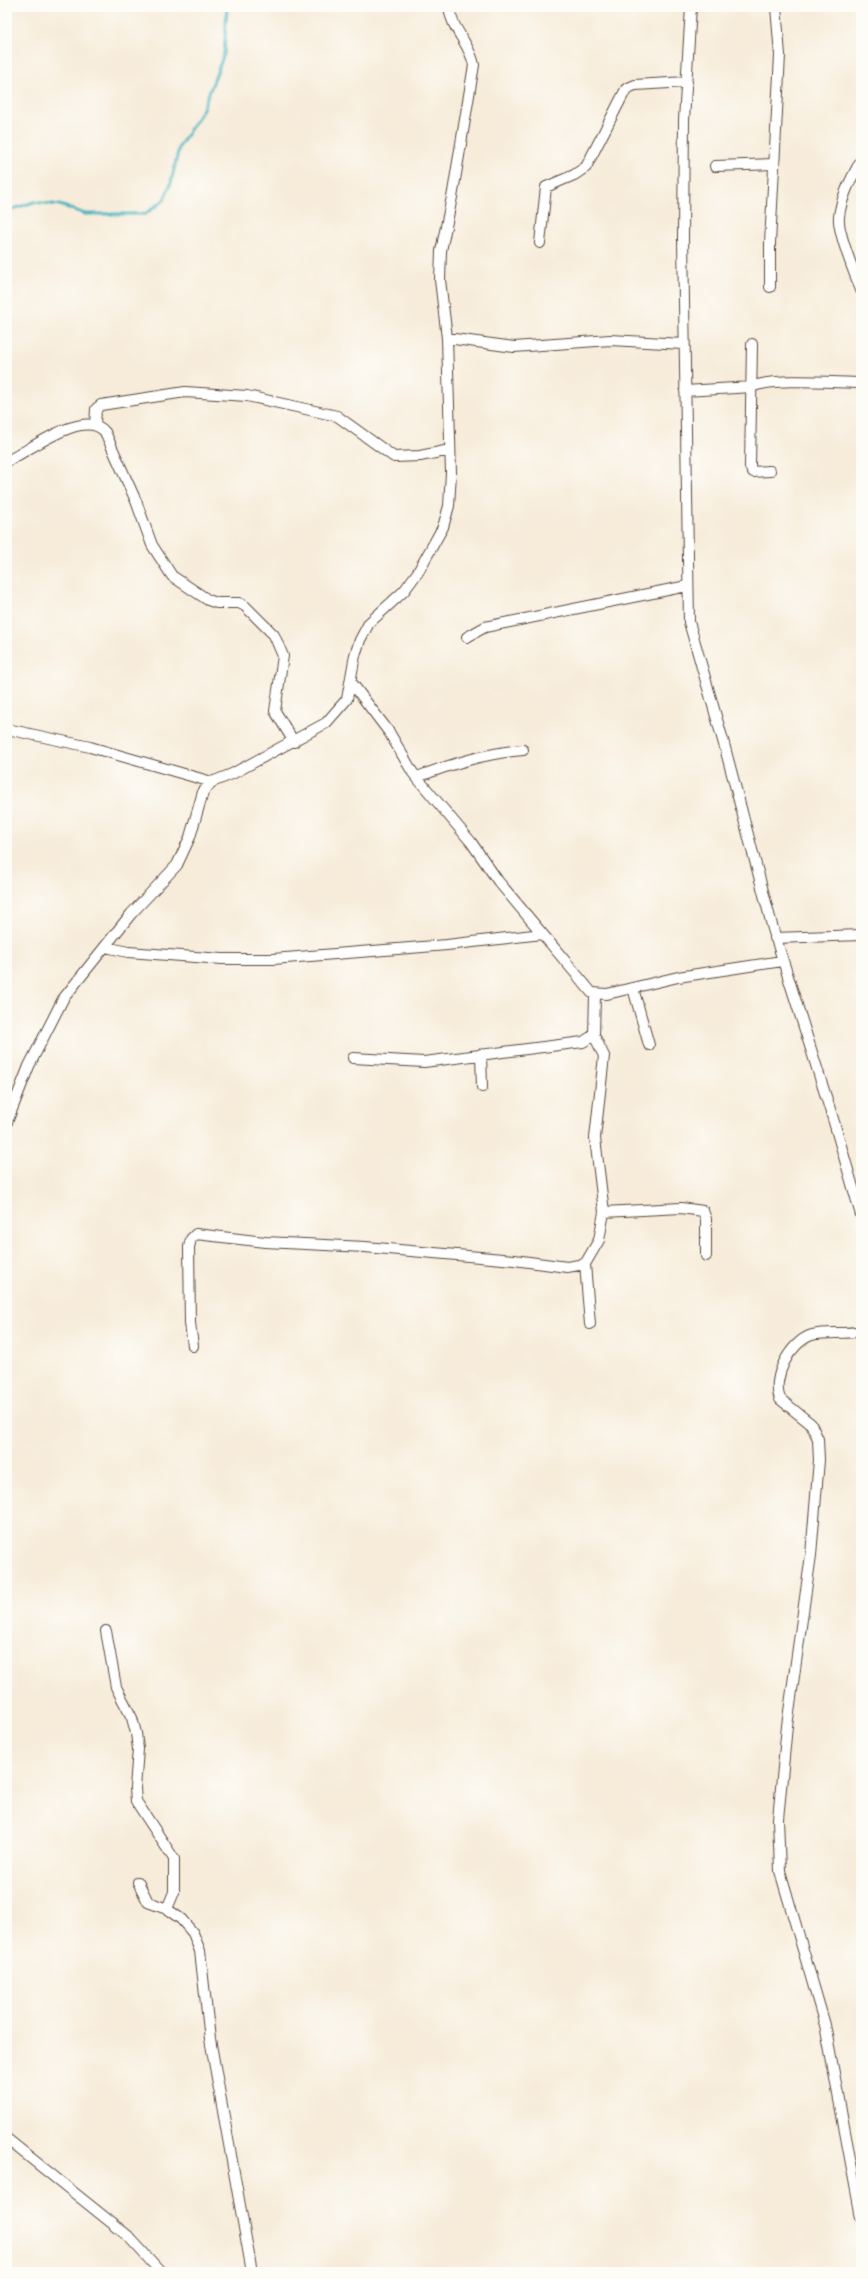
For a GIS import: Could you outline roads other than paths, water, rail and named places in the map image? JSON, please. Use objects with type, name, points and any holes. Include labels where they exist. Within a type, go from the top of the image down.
[{"type":"street","points":[[7,1122],[29,1066],[63,999],[131,914],[177,865],[190,837],[203,792],[212,782],[294,742],[326,723],[334,716],[347,699],[355,655],[370,623],[404,591],[418,572],[443,527],[449,506],[450,450],[447,338],[440,280],[441,251],[454,192],[474,65],[469,49],[450,19],[449,7]]},
{"type":"street","points":[[691,7],[684,120],[683,344],[685,391],[687,586],[690,625],[724,744],[775,938],[834,1122],[861,1215]]},
{"type":"street","points":[[770,287],[774,164],[780,55],[776,7]]},
{"type":"street","points":[[540,243],[546,188],[574,175],[586,167],[626,89],[635,85],[687,82]]},
{"type":"street","points":[[861,160],[849,183],[838,218],[847,253],[861,290]]},
{"type":"street","points":[[715,166],[774,164]]},
{"type":"street","points":[[447,338],[514,347],[610,340],[683,344]]},
{"type":"street","points":[[752,344],[750,467],[753,472],[770,471]]},
{"type":"street","points":[[685,391],[752,387],[759,384],[789,382],[861,383]]},
{"type":"street","points":[[95,425],[96,409],[101,405],[174,393],[208,392],[268,399],[331,414],[343,420],[394,458],[420,456],[450,450]]},
{"type":"street","points":[[7,461],[61,432],[82,426],[95,425],[105,432],[136,501],[152,545],[172,576],[208,600],[217,603],[239,603],[245,606],[274,635],[283,656],[275,711],[294,742]]},
{"type":"street","points":[[467,637],[485,628],[687,586]]},
{"type":"street","points":[[351,682],[389,732],[417,777],[471,842],[498,881],[586,988],[595,995],[633,988],[678,977],[782,961]]},
{"type":"street","points":[[7,729],[90,747],[212,782]]},
{"type":"street","points":[[417,777],[470,759],[500,752],[523,750]]},
{"type":"street","points":[[106,947],[128,952],[222,959],[272,959],[455,945],[542,934]]},
{"type":"street","points":[[775,938],[861,936]]},
{"type":"street","points":[[633,988],[649,1045]]},
{"type":"street","points":[[590,1324],[585,1264],[599,1240],[604,1212],[595,1138],[604,1056],[594,1035],[595,995]]},
{"type":"street","points":[[353,1058],[424,1062],[583,1042],[594,1035]]},
{"type":"street","points":[[481,1054],[482,1087]]},
{"type":"street","points":[[604,1212],[680,1208],[703,1211],[706,1218],[706,1256]]},
{"type":"street","points":[[193,1346],[190,1323],[189,1254],[190,1243],[196,1234],[265,1242],[365,1247],[514,1260],[561,1267],[576,1267],[585,1264]]},
{"type":"street","points":[[861,1331],[810,1335],[791,1351],[782,1364],[779,1377],[778,1395],[780,1399],[811,1424],[818,1439],[819,1460],[811,1555],[787,1726],[778,1818],[780,1872],[825,2025],[861,2217]]},
{"type":"street","points":[[106,1631],[116,1687],[132,1718],[136,1734],[138,1749],[134,1788],[136,1801],[174,1859],[174,1892],[168,1909]]},
{"type":"street","points":[[138,1882],[148,1902],[168,1909],[181,1919],[193,1934],[200,1951],[210,2039],[252,2272]]},
{"type":"street","points":[[7,2139],[128,2236],[162,2272]]},
{"type":"waterway","points":[[7,211],[34,202],[60,205],[85,214],[145,214],[164,200],[171,183],[179,147],[202,111],[224,54],[227,7]]}]
